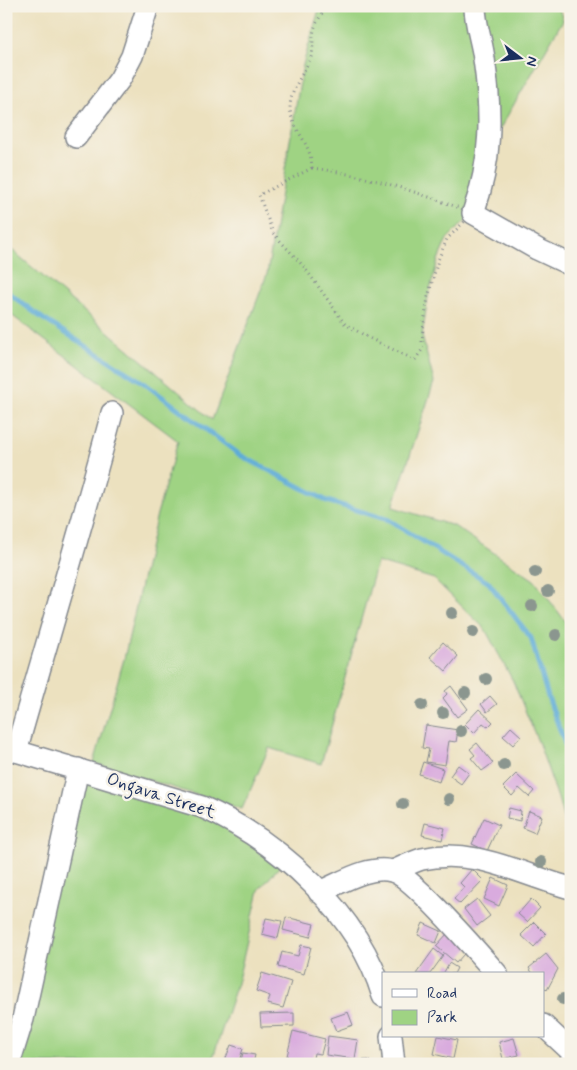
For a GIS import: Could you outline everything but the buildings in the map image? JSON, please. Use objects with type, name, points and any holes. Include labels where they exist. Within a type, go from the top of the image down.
[{"type":"street","points":[[76,137],[120,79],[132,56],[148,6]]},
{"type":"street","points":[[475,6],[474,18],[484,57],[489,101],[490,133],[484,184],[473,213],[537,249],[571,265]]},
{"type":"street","points":[[11,749],[81,532],[112,413]]},
{"type":"street","name":"Ongava Street","points":[[11,749],[202,807],[225,818],[272,848],[319,892],[361,946],[379,982],[382,992]]},
{"type":"street","points":[[9,1064],[23,1019],[78,769]]},
{"type":"street","points":[[319,892],[370,870],[394,871],[422,860],[452,856],[500,864],[571,888]]},
{"type":"street","points":[[394,871],[411,884],[446,918],[495,972]]},
{"type":"street","points":[[544,1026],[571,1051]]},
{"type":"street","points":[[391,1038],[394,1064]]},
{"type":"path","points":[[312,168],[311,156],[305,140],[292,118],[291,106],[293,92],[312,55],[314,30],[326,6]]},
{"type":"path","points":[[312,168],[352,173],[433,198],[473,213],[447,239],[438,260],[428,297],[422,336],[422,350],[415,360],[345,324],[306,268],[273,233],[259,195],[312,168]]},
{"type":"green space","points":[[320,6],[558,6],[563,20],[488,149],[473,213],[447,239],[438,260],[428,297],[422,336],[434,382],[393,507],[454,526],[534,580],[566,622],[571,635],[571,847],[558,798],[539,744],[513,681],[485,629],[434,579],[377,562],[321,764],[269,748],[242,809],[94,763],[124,659],[157,514],[178,441],[6,311],[6,245],[212,420],[267,274],[303,65]]},
{"type":"green space","points":[[78,769],[202,807],[286,859],[259,890],[238,980],[211,1064],[9,1064]]},
{"type":"waterway","points":[[6,291],[42,318],[144,383],[240,455],[327,501],[389,520],[489,583],[531,638],[548,697],[571,760]]}]
